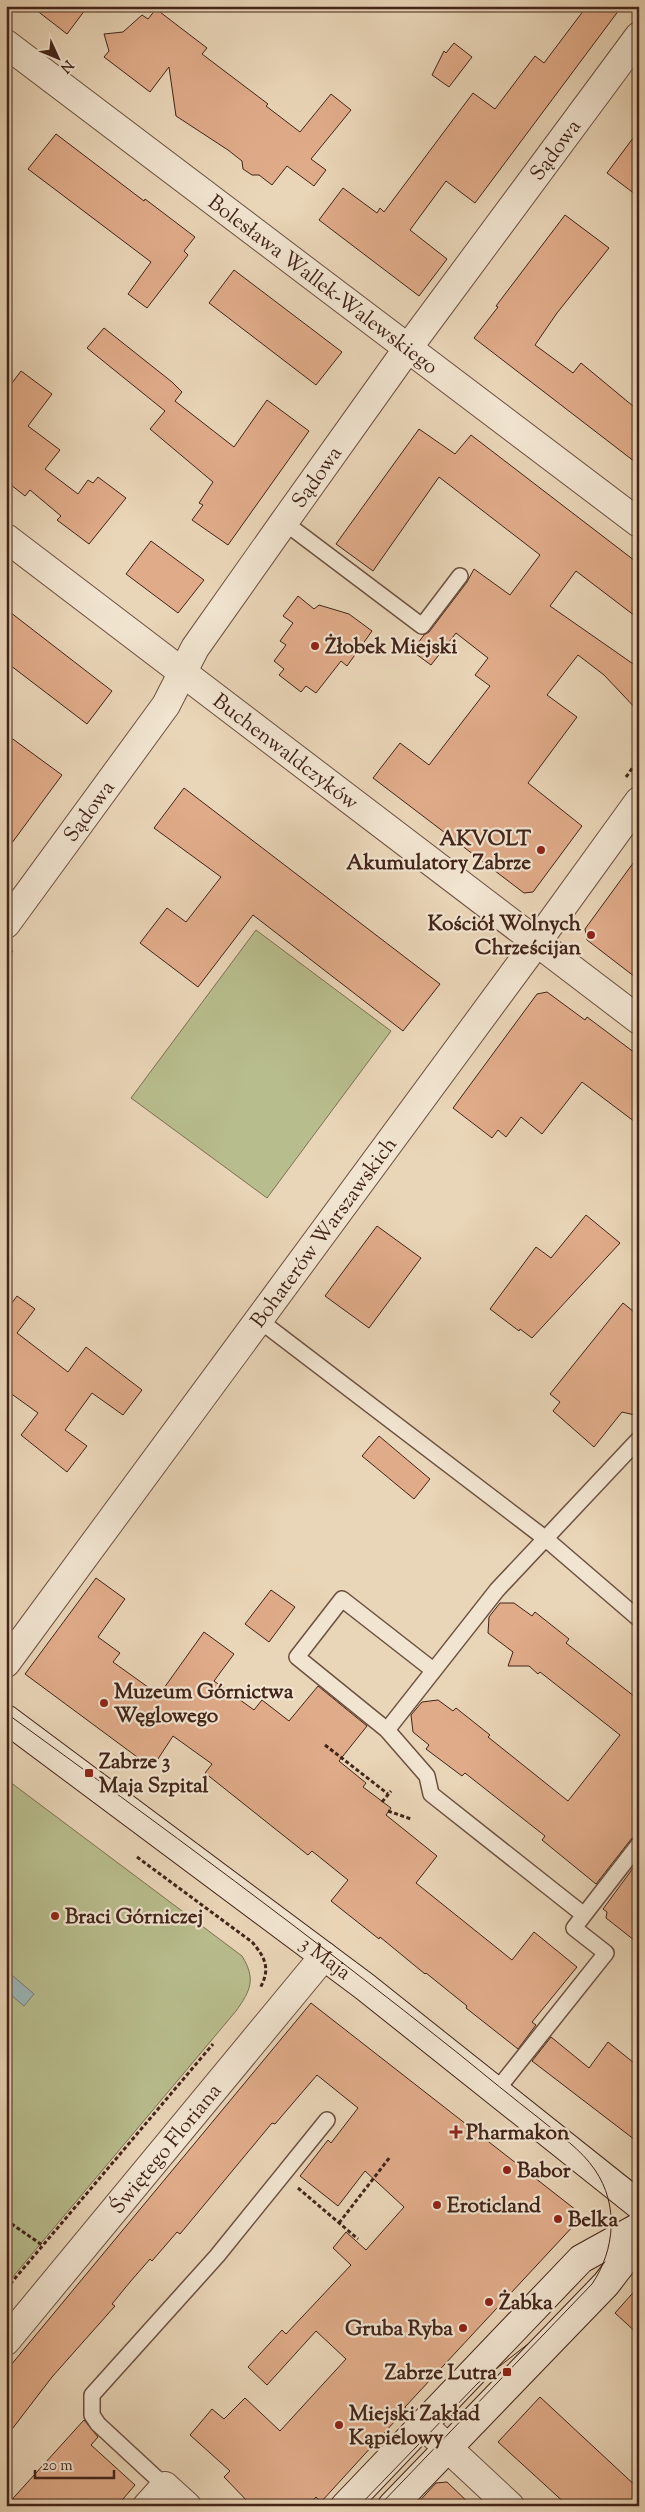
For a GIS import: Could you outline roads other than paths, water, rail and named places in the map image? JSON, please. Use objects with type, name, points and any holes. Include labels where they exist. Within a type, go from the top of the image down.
[{"type":"street","name":"Sądowa","points":[[12,934],[166,705],[196,648],[408,348],[639,36]]},
{"type":"street","name":"Bolesława Wallek-Walewskiego","points":[[6,44],[639,523]]},
{"type":"street","name":"Buchenwaldczyków","points":[[6,538],[182,674],[639,1020]]},
{"type":"street","name":"Bohaterów Warszawskich","points":[[6,1664],[538,942],[630,792]]},
{"type":"street","name":"3 Maja","points":[[6,1719],[324,1956],[639,2205]]},
{"type":"street","name":"Świętego Floriana","points":[[6,2341],[324,1956]]},
{"type":"street","points":[[344,2506],[581,2259],[639,2228]]},
{"type":"street","points":[[392,2506],[606,2284],[639,2241]]},
{"type":"street","points":[[422,2424],[510,2506]]},
{"type":"street","points":[[148,2506],[165,2486],[188,2506]]},
{"type":"lane","points":[[284,522],[422,626],[460,576]]},
{"type":"lane","points":[[259,1320],[546,1539],[639,1619]]},
{"type":"lane","points":[[387,1730],[497,1590],[639,1439]]},
{"type":"lane","points":[[433,1670],[342,1599],[297,1657],[387,1730],[427,1776],[431,1794],[584,1915]]},
{"type":"lane","points":[[496,2091],[606,1952],[574,1928],[639,1844]]},
{"type":"lane","points":[[165,2486],[98,2424],[92,2415],[92,2395],[99,2385],[174,2306],[326,2120]]},
{"type":"water","points":[[6,1970],[34,1994],[24,2006],[6,1991]]},
{"type":"tram line","points":[[6,1713],[234,1881],[459,2054],[583,2155],[603,2184],[611,2212],[611,2227],[606,2257],[592,2284],[379,2506]]},
{"type":"tram line","points":[[359,2506],[478,2383],[528,2344]]},
{"type":"place","name":"Żłobek Miejski","points":[[315,646]]},
{"type":"place","name":"AKVOLT Akumulatory Zabrze","points":[[541,850]]},
{"type":"place","name":"Kościół Wolnych Chrześcijan","points":[[591,935]]},
{"type":"place","name":"Muzeum Górnictwa Węglowego","points":[[104,1703]]},
{"type":"place","name":"Zabrze 3 Maja Szpital","points":[[89,1773]]},
{"type":"place","name":"Braci Górniczej","points":[[55,1916]]},
{"type":"place","name":"Pharmakon","points":[[456,2132]]},
{"type":"place","name":"Babor","points":[[507,2170]]},
{"type":"place","name":"Eroticland","points":[[437,2205]]},
{"type":"place","name":"Belka","points":[[558,2219]]},
{"type":"place","name":"Żabka","points":[[489,2302]]},
{"type":"place","name":"Gruba Ryba","points":[[463,2328]]},
{"type":"place","name":"Zabrze Lutra","points":[[507,2372]]},
{"type":"place","name":"Miejski Zakład Kąpielowy","points":[[339,2425]]}]
